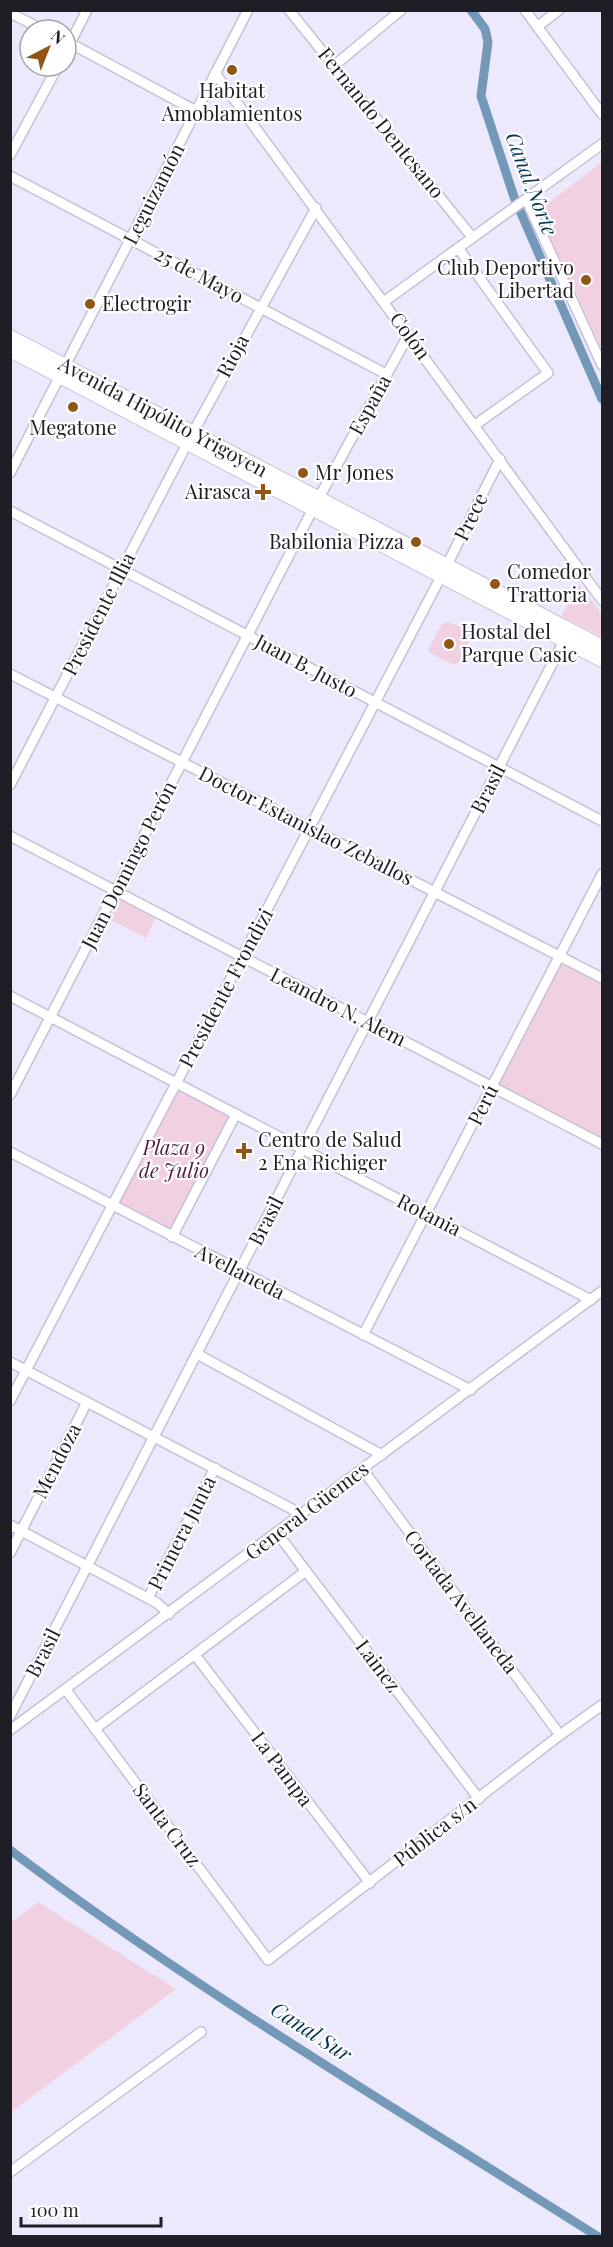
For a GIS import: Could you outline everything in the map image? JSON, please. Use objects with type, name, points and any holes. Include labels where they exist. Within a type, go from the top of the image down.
[{"type":"street","points":[[78,26],[87,10]]},
{"type":"street","name":"Leguizamón","points":[[10,473],[248,10]]},
{"type":"street","name":"Fernando Dentesano","points":[[289,10],[472,237]]},
{"type":"street","points":[[335,65],[401,10]]},
{"type":"street","points":[[525,10],[603,114]]},
{"type":"street","points":[[537,27],[559,10]]},
{"type":"street","points":[[78,51],[196,111]]},
{"type":"street","name":"Colón","points":[[215,74],[385,301],[603,600]]},
{"type":"street","points":[[10,155],[52,78]]},
{"type":"street","points":[[385,301],[603,144]]},
{"type":"street","name":"25 de Mayo","points":[[10,176],[386,374]]},
{"type":"street","points":[[526,199],[603,365]]},
{"type":"street","name":"Rioja","points":[[190,437],[316,208]]},
{"type":"street","points":[[458,248],[548,373],[475,425]]},
{"type":"street","name":"España","points":[[316,503],[409,334]]},
{"type":"street","name":"Avenida Hipólito Yrigoyen","points":[[10,337],[63,371],[568,635],[603,660]]},
{"type":"street","name":"Avenida Hipólito Yrigoyen","points":[[10,350],[63,371]]},
{"type":"street","name":"Presidente Illia","points":[[10,785],[190,437]]},
{"type":"street","name":"Prece","points":[[444,570],[500,459]]},
{"type":"street","name":"Juan Domingo Perón","points":[[10,1095],[316,503]]},
{"type":"street","name":"Juan B. Justo","points":[[10,511],[603,821]]},
{"type":"street","name":"Presidente Frondizi","points":[[10,1401],[444,570]]},
{"type":"street","name":"Avenida Hipólito Yrigoyen","points":[[568,635],[603,647]]},
{"type":"street","name":"Brasil","points":[[10,1716],[568,635]]},
{"type":"street","name":"Doctor Estanislao Zeballos","points":[[10,674],[603,978]]},
{"type":"street","name":"Leandro N. Alem","points":[[10,836],[603,1144]]},
{"type":"street","name":"Perú","points":[[363,1335],[603,874]]},
{"type":"street","name":"Rotania","points":[[10,996],[591,1300]]},
{"type":"street","points":[[172,1236],[236,1114]]},
{"type":"street","name":"Avellaneda","points":[[10,1152],[471,1390]]},
{"type":"street","name":"General Güemes","points":[[10,1730],[603,1291]]},
{"type":"street","points":[[197,1354],[382,1455]]},
{"type":"street","points":[[10,1362],[292,1509],[299,1516]]},
{"type":"street","name":"Mendoza","points":[[10,1553],[87,1402]]},
{"type":"street","name":"Primera Junta","points":[[148,1598],[215,1468]]},
{"type":"street","name":"Cortada Avellaneda","points":[[363,1470],[560,1735]]},
{"type":"street","points":[[10,1525],[148,1598],[169,1614]]},
{"type":"street","name":"Lainez","points":[[277,1533],[479,1799]]},
{"type":"street","points":[[95,1730],[306,1571]]},
{"type":"street","name":"La Pampa","points":[[195,1654],[370,1883]]},
{"type":"street","name":"Santa Cruz","points":[[66,1690],[268,1960]]},
{"type":"street","name":"Pública s/n","points":[[268,1960],[560,1735],[603,1705]]},
{"type":"street","points":[[10,2172],[201,2032]]},
{"type":"green space","name":"Club Deportivo Libertad","points":[[602,162],[602,349],[538,211]]},
{"type":"green space","points":[[579,585],[602,614],[602,637],[561,616]]},
{"type":"green space","points":[[448,622],[468,630],[471,637],[458,663],[454,665],[430,653],[428,649],[442,624]]},
{"type":"green space","points":[[118,898],[156,917],[146,938],[107,918]]},
{"type":"green space","points":[[560,956],[602,978],[602,1144],[492,1086]]},
{"type":"green space","name":"Plaza 9 de Julio","points":[[176,1083],[236,1114],[172,1237],[113,1205]]},
{"type":"green space","points":[[38,1902],[176,1989],[11,2112],[11,1923]]},
{"type":"waterway","name":"Canal Norte","points":[[471,10],[485,29],[488,42],[481,96],[514,197],[602,399]]},
{"type":"waterway","name":"Canal Sur","points":[[10,1850],[80,1902],[226,2001],[597,2236]]},
{"type":"place","name":"Habitat Amoblamientos","points":[[232,70]]},
{"type":"place","name":"Club Deportivo Libertad","points":[[586,280]]},
{"type":"place","name":"Electrogir","points":[[90,304]]},
{"type":"place","name":"Megatone","points":[[73,407]]},
{"type":"place","name":"Mr Jones","points":[[303,473]]},
{"type":"place","name":"Airasca","points":[[263,492]]},
{"type":"place","name":"Babilonia Pizza","points":[[416,542]]},
{"type":"place","name":"Comedor Trattoria","points":[[495,584]]},
{"type":"place","name":"Hostal del Parque Casic","points":[[449,644]]},
{"type":"place","name":"Centro de Salud 2 Ena Richiger","points":[[244,1151]]}]
